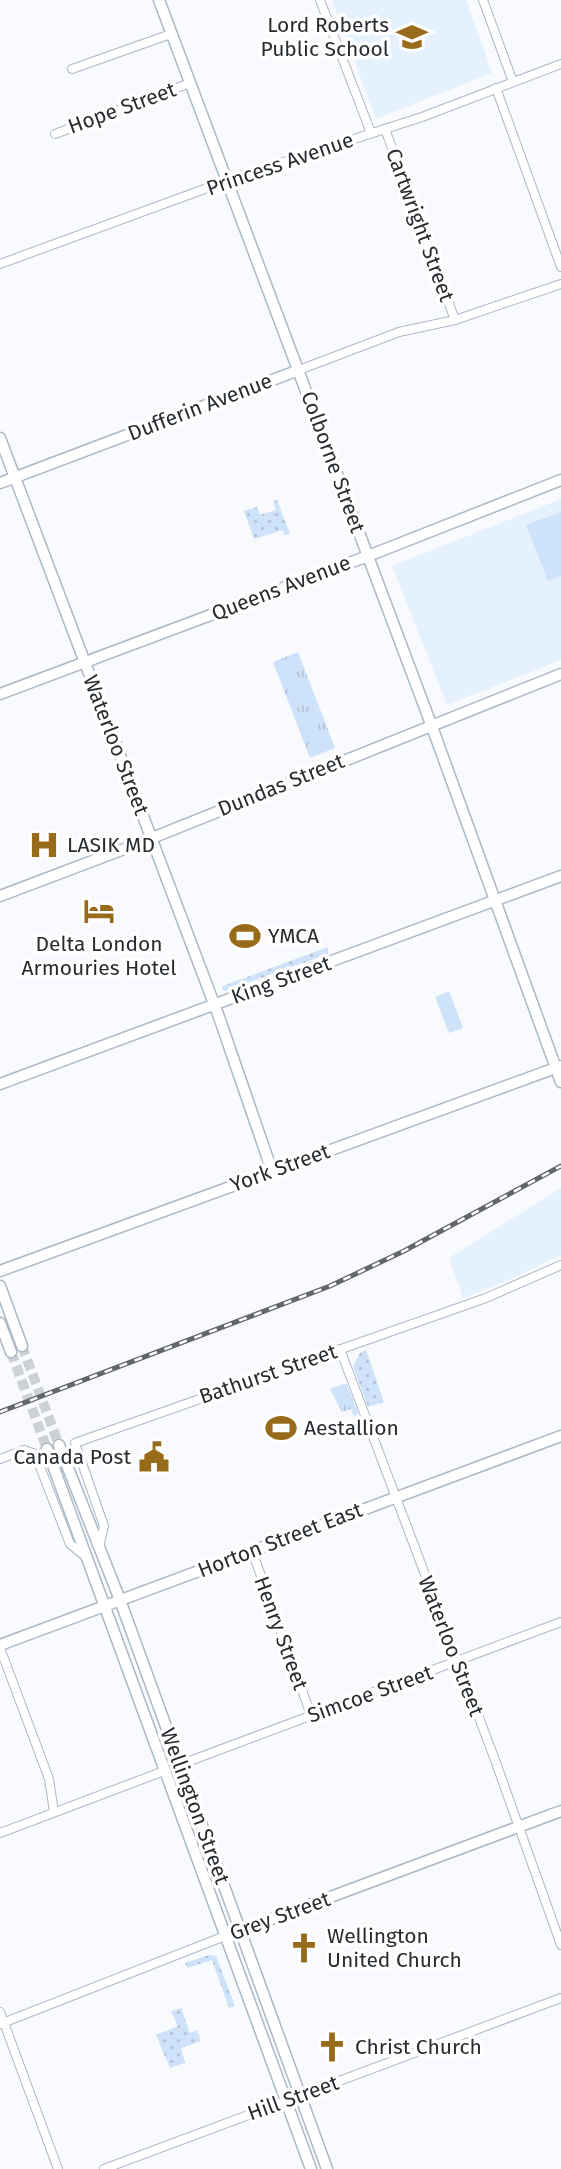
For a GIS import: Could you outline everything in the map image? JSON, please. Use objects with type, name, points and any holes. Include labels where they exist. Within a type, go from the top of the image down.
[{"type":"main road","name":"Colborne Street","points":[[159,0],[431,724],[493,900],[558,1067],[561,1082]]},
{"type":"main road","name":"Dufferin Avenue","points":[[0,482],[299,370]]},
{"type":"main road","name":"Waterloo Street","points":[[0,438],[151,837],[272,1171]]},
{"type":"main road","name":"Queens Avenue","points":[[0,694],[368,556],[561,480]]},
{"type":"main road","name":"Dundas Street","points":[[0,895],[561,674]]},
{"type":"main road","name":"King Street","points":[[0,1084],[561,876]]},
{"type":"main road","name":"York Street","points":[[0,1271],[558,1067]]},
{"type":"main road","points":[[0,1286],[22,1346]]},
{"type":"main road","points":[[0,1323],[11,1352]]},
{"type":"main road","name":"Horton Street East","points":[[0,1647],[105,1605],[561,1436]]},
{"type":"main road","name":"Wellington Street","points":[[59,1445],[120,1600],[327,2169]]},
{"type":"main road","name":"Wellington Street","points":[[47,1449],[311,2169]]},
{"type":"main road","name":"Grey Street","points":[[225,1936],[561,1811]]},
{"type":"street","name":"Cartwright Street","points":[[320,0],[370,133]]},
{"type":"street","points":[[483,0],[513,82]]},
{"type":"street","points":[[72,69],[171,34]]},
{"type":"street","name":"Princess Avenue","points":[[0,264],[226,182],[385,129],[561,64]]},
{"type":"street","name":"Hope Street","points":[[55,134],[190,83]]},
{"type":"street","points":[[496,88],[561,267]]},
{"type":"street","name":"Cartwright Street","points":[[385,129],[455,320]]},
{"type":"street","name":"Dufferin Avenue","points":[[299,370],[399,332],[455,320],[561,284]]},
{"type":"street","name":"Bathurst Street","points":[[99,1547],[104,1526],[75,1443],[486,1298],[561,1265]]},
{"type":"street","name":"Waterloo Street","points":[[340,1349],[561,1945]]},
{"type":"street","points":[[0,1459],[24,1450],[32,1451],[70,1544],[88,1559]]},
{"type":"street","name":"Henry Street","points":[[252,1551],[311,1716]]},
{"type":"street","name":"Simcoe Street","points":[[179,1765],[561,1622]]},
{"type":"street","points":[[0,1647],[49,1779],[54,1812]]},
{"type":"street","points":[[0,1833],[164,1771]]},
{"type":"street","name":"Grey Street","points":[[2,2024],[225,1936]]},
{"type":"street","name":"Hill Street","points":[[104,2169],[561,1998]]},
{"type":"street","points":[[0,2012],[2,2024],[58,2169]]},
{"type":"shaded area","name":"Lord Roberts Public School","points":[[332,0],[466,0],[492,73],[376,119]]},
{"type":"shaded area","points":[[561,499],[561,660],[447,705],[392,566]]},
{"type":"shaded area","points":[[561,1188],[561,1255],[463,1298],[449,1258]]},
{"type":"green space","points":[[277,500],[290,534],[285,535],[282,530],[254,539],[244,511],[257,507],[260,515],[276,510],[273,501]]},
{"type":"green space","points":[[561,512],[561,576],[548,581],[526,525]]},
{"type":"green space","points":[[298,652],[335,748],[310,758],[273,662]]},
{"type":"green space","points":[[328,947],[328,954],[225,991],[222,989],[223,986]]},
{"type":"green space","points":[[449,991],[463,1028],[449,1033],[435,997]]},
{"type":"green space","points":[[366,1350],[384,1402],[368,1407],[353,1366],[360,1353]]},
{"type":"green space","points":[[347,1384],[358,1413],[354,1417],[351,1409],[342,1412],[330,1389]]},
{"type":"green space","points":[[209,1955],[216,1956],[235,2006],[229,2008],[212,1960],[187,1968],[185,1963]]},
{"type":"green space","points":[[181,2008],[190,2033],[197,2030],[201,2041],[181,2048],[185,2063],[170,2068],[156,2035],[178,2026],[171,2011]]},
{"type":"tunnel","points":[[22,1346],[59,1445]]},
{"type":"tunnel","points":[[11,1352],[47,1449]]},
{"type":"railway","points":[[0,1412],[330,1286],[404,1251],[561,1166]]},
{"type":"place","name":"Lord Roberts Public School","points":[[412,37]]},
{"type":"place","name":"LASIK MD","points":[[44,845]]},
{"type":"place","name":"Delta London Armouries Hotel","points":[[99,911]]},
{"type":"place","name":"YMCA","points":[[245,936]]},
{"type":"place","name":"Aestallion","points":[[281,1428]]},
{"type":"place","name":"Canada Post","points":[[154,1457]]},
{"type":"place","name":"Wellington United Church","points":[[304,1948]]},
{"type":"place","name":"Christ Church","points":[[332,2047]]}]
